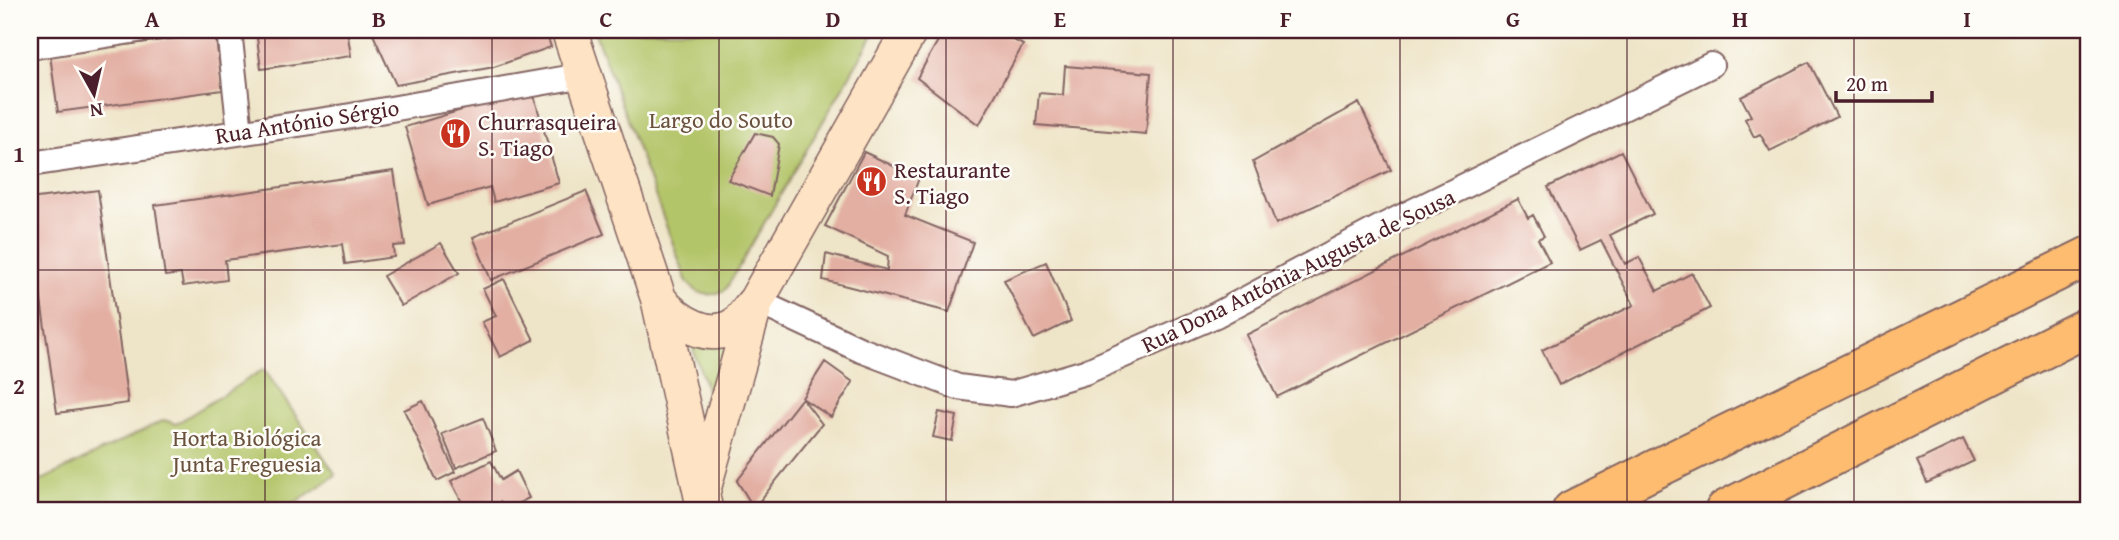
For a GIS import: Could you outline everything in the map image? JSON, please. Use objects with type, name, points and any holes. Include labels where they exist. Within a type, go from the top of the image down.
[{"type":"highway","points":[[1572,510],[2089,256]]},
{"type":"highway","points":[[1725,510],[2089,326]]},
{"type":"main road","points":[[569,30],[659,300],[703,501]]},
{"type":"main road","points":[[659,300],[674,318],[704,330],[723,330],[737,324],[756,300],[910,30]]},
{"type":"main road","points":[[703,501],[756,300]]},
{"type":"street","points":[[30,47],[74,35],[138,30]]},
{"type":"street","points":[[229,30],[240,132]]},
{"type":"street","name":"Rua Dona Antónia Augusta de Sousa","points":[[756,300],[861,350],[958,387],[1011,394],[1085,372],[1216,315],[1379,228],[1712,65]]},
{"type":"street","name":"Rua António Sérgio","points":[[30,164],[584,75]]},
{"type":"green space","name":"Largo do Souto","points":[[594,30],[876,30],[726,289],[720,292],[700,293],[687,282]]},
{"type":"green space","points":[[728,341],[711,402],[691,343]]},
{"type":"green space","name":"Horta Biológica Junta Freguesia","points":[[264,369],[336,475],[284,510],[30,510],[30,486],[164,420],[176,424]]},
{"type":"building","points":[[256,30],[347,30],[351,56],[261,69]]},
{"type":"building","points":[[371,30],[545,30],[551,47],[494,67],[396,85]]},
{"type":"building","points":[[944,30],[995,30],[1023,45],[979,125],[917,78]]},
{"type":"building","points":[[215,33],[223,90],[58,112],[50,55]]},
{"type":"building","points":[[1809,62],[1837,117],[1770,151],[1760,134],[1754,137],[1745,119],[1751,116],[1741,97]]},
{"type":"building","points":[[1065,66],[1151,73],[1146,134],[1036,125],[1039,93],[1063,95]]},
{"type":"building","points":[[532,89],[559,183],[494,202],[490,187],[428,205],[405,127]]},
{"type":"building","points":[[1359,103],[1391,170],[1276,224],[1253,162]]},
{"type":"building","points":[[755,133],[773,137],[779,144],[770,196],[728,180]]},
{"type":"building","points":[[1621,151],[1653,214],[1610,235],[1625,264],[1639,257],[1657,291],[1692,273],[1710,308],[1559,385],[1542,350],[1634,305],[1601,240],[1580,250],[1548,187]]},
{"type":"building","points":[[864,152],[919,178],[905,215],[973,242],[949,312],[823,280],[826,254],[887,270],[888,256],[825,226]]},
{"type":"building","points":[[394,171],[405,245],[393,246],[394,257],[345,264],[342,244],[225,260],[227,280],[183,286],[181,274],[165,276],[155,205]]},
{"type":"building","points":[[98,190],[128,403],[57,413],[30,222],[30,199]]},
{"type":"building","points":[[586,191],[604,234],[491,280],[473,237]]},
{"type":"building","points":[[1518,199],[1528,218],[1533,215],[1544,236],[1538,239],[1550,262],[1277,397],[1246,335]]},
{"type":"building","points":[[441,243],[459,273],[401,306],[383,276]]},
{"type":"building","points":[[1046,262],[1071,321],[1034,339],[1004,280]]},
{"type":"building","points":[[504,279],[534,340],[500,357],[482,322],[496,316],[483,289]]},
{"type":"building","points":[[825,362],[853,382],[831,417],[802,398]]},
{"type":"building","points":[[802,398],[822,424],[754,508],[737,481]]},
{"type":"building","points":[[423,401],[455,472],[437,481],[404,410]]},
{"type":"building","points":[[939,412],[957,416],[952,441],[933,437]]},
{"type":"building","points":[[483,418],[496,451],[456,468],[442,434]]},
{"type":"building","points":[[1963,439],[1974,461],[1927,483],[1917,461]]},
{"type":"building","points":[[491,461],[501,480],[516,471],[529,498],[505,510],[500,502],[483,510],[466,510],[451,481]]},
{"type":"place","name":"Churrasqueira S. Tiago","points":[[455,134]]},
{"type":"place","name":"Restaurante S. Tiago","points":[[871,182]]}]
